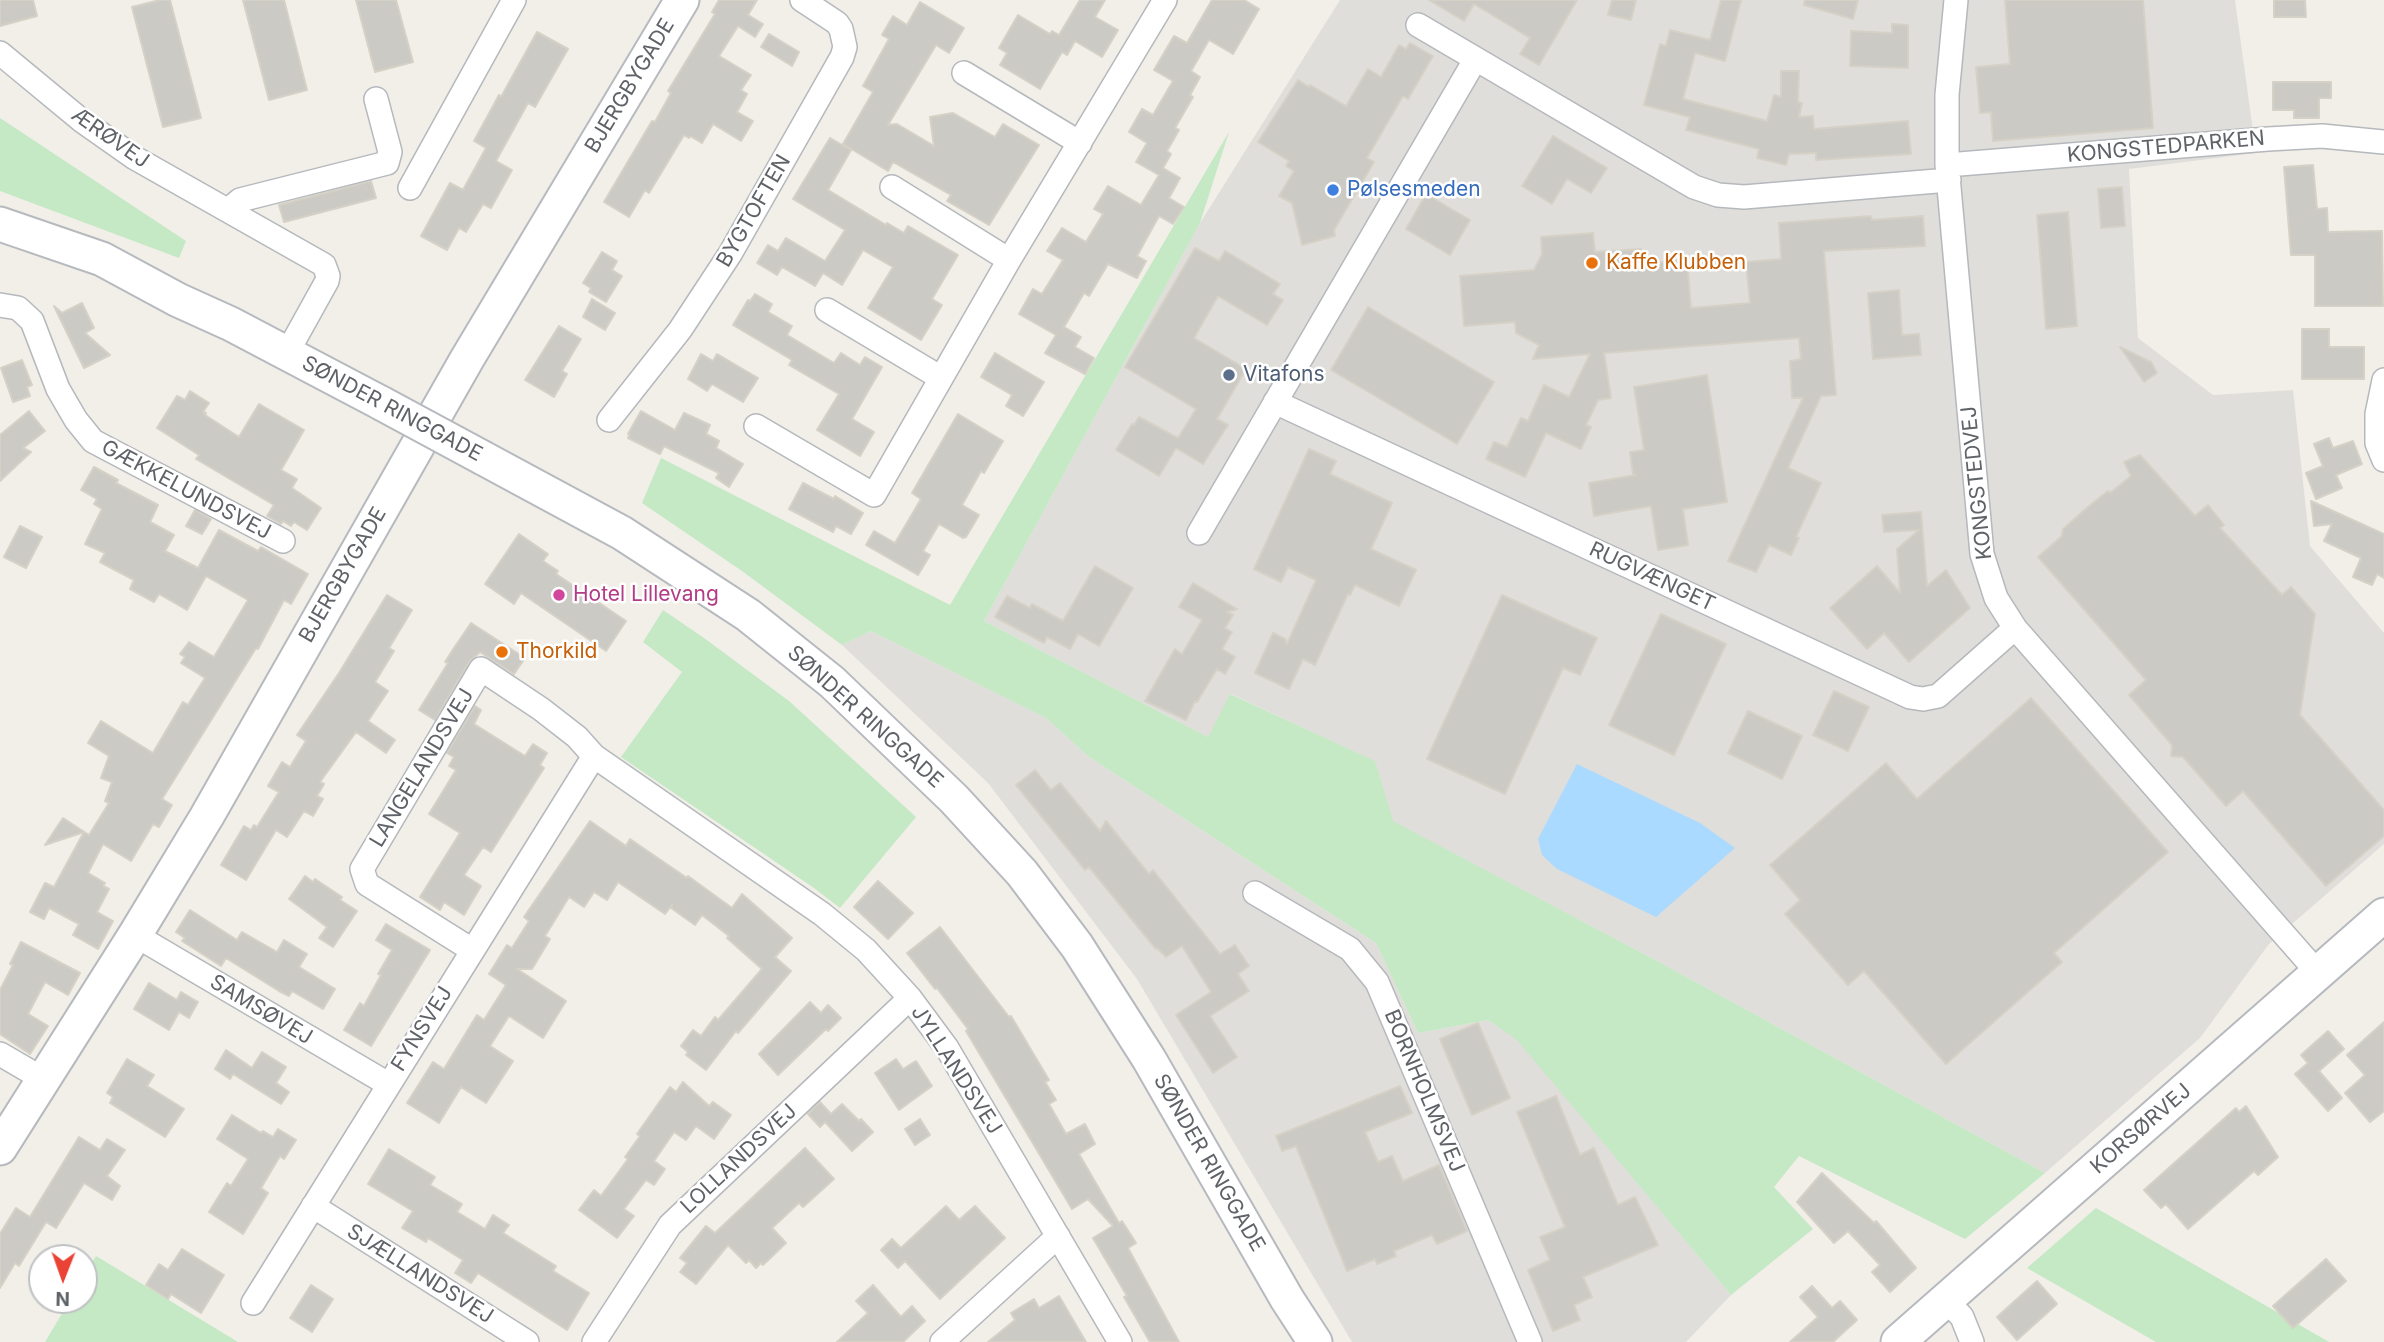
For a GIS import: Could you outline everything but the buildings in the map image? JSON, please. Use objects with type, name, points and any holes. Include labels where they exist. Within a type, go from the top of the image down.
[{"type":"street","points":[[410,188],[514,0]]},
{"type":"street","name":"BJERGBYGADE","points":[[0,1148],[207,816],[467,359],[682,0]]},
{"type":"street","name":"BYGTOFTEN","points":[[609,420],[680,330],[730,254],[842,57],[845,47],[837,23],[802,0]]},
{"type":"street","points":[[755,426],[874,495],[1009,260],[1165,0]]},
{"type":"street","name":"KONGSTEDVEJ","points":[[1956,0],[1947,95],[1948,172],[1982,554],[1996,598],[2015,628],[2318,973]]},
{"type":"street","points":[[1418,25],[1694,187],[1718,195],[1744,197],[1948,172]]},
{"type":"street","name":"ÆRØVEJ","points":[[0,53],[81,120],[135,158],[319,261],[327,270],[327,281],[287,353]]},
{"type":"street","points":[[1199,533],[1475,60]]},
{"type":"street","points":[[964,73],[1080,144]]},
{"type":"street","points":[[228,210],[240,200],[387,163],[390,152],[376,99]]},
{"type":"street","name":"KONGSTEDPARKEN","points":[[1948,172],[2282,138],[2322,136],[2384,142]]},
{"type":"street","points":[[892,187],[1009,260]]},
{"type":"street","name":"SØNDER RINGGADE","points":[[0,224],[102,259],[178,300],[287,353],[622,533],[748,615],[832,682],[954,799],[1022,873],[1077,946],[1149,1059],[1310,1342]]},
{"type":"street","name":"SØNDER RINGGADE","points":[[0,246],[178,300]]},
{"type":"street","name":"GÆKKELUNDSVEJ","points":[[0,304],[18,308],[32,321],[58,389],[76,421],[93,441],[283,541]]},
{"type":"street","points":[[827,310],[941,378]]},
{"type":"street","points":[[2384,380],[2377,414],[2377,443],[2384,460]]},
{"type":"street","name":"RUGVÆNGET","points":[[1275,402],[1910,697],[1923,699],[1938,696],[2015,628]]},
{"type":"street","name":"LANGELANDSVEJ","points":[[471,950],[367,884],[362,869],[481,669],[541,709],[577,737],[594,756]]},
{"type":"street","name":"FYNSVEJ","points":[[253,1303],[594,756]]},
{"type":"street","name":"JYLLANDSVEJ","points":[[594,756],[822,914],[866,950],[910,998],[947,1048],[1120,1342]]},
{"type":"street","name":"BORNHOLMSVEJ","points":[[1255,893],[1350,949],[1377,982],[1530,1342]]},
{"type":"street","name":"KORSØRVEJ","points":[[1898,1342],[2318,973],[2380,927]]},
{"type":"street","name":"SAMSØVEJ","points":[[135,935],[388,1084]]},
{"type":"street","name":"LOLLANDSVEJ","points":[[594,1342],[670,1225],[910,998]]},
{"type":"street","points":[[0,1054],[43,1079]]},
{"type":"street","name":"SJÆLLANDSVEJ","points":[[313,1206],[527,1342]]},
{"type":"street","points":[[942,1342],[1058,1236]]},
{"type":"street","name":"SØNDER RINGGADE","points":[[1287,1299],[1315,1342]]},
{"type":"street","points":[[1946,1300],[1962,1317],[1972,1342]]},
{"type":"shaded area","points":[[1340,0],[2235,0],[2256,153],[2129,169],[2138,338],[2213,395],[2293,390],[2310,546],[2384,633],[2384,844],[2269,944],[2200,1038],[2045,1173],[1661,963],[1392,821],[1374,761],[1231,694],[1208,737],[984,621],[1200,223]]},
{"type":"shaded area","points":[[871,631],[1046,718],[1089,757],[1376,943],[1418,1033],[1488,1020],[1518,1040],[1731,1295],[1686,1342],[1352,1342],[1137,979],[988,783],[842,645]]},
{"type":"green space","points":[[0,118],[186,241],[179,258],[0,191]]},
{"type":"green space","points":[[1229,132],[1200,223],[984,621],[1208,737],[1230,694],[1375,761],[1393,821],[1661,963],[2045,1173],[1965,1239],[1799,1156],[1774,1187],[1813,1229],[1731,1295],[1517,1040],[1488,1020],[1418,1033],[1376,943],[1089,757],[1046,718],[871,631],[842,645],[742,571],[642,503],[661,458],[950,605]]},
{"type":"green space","points":[[663,610],[789,701],[916,817],[840,908],[621,757],[682,672],[643,642]]},
{"type":"green space","points":[[2096,1208],[2329,1342],[2156,1342],[2027,1268]]},
{"type":"green space","points":[[98,1257],[238,1342],[45,1342],[62,1314],[98,1314]]},
{"type":"water","points":[[1577,764],[1700,823],[1735,848],[1656,917],[1557,869],[1542,855],[1538,839]]},
{"type":"place","name":"Pølsesmeden","points":[[1333,190]]},
{"type":"place","name":"Kaffe Klubben","points":[[1592,263]]},
{"type":"place","name":"Vitafons","points":[[1229,375]]},
{"type":"place","name":"Hotel Lillevang","points":[[559,595]]},
{"type":"place","name":"Thorkild","points":[[502,652]]}]
